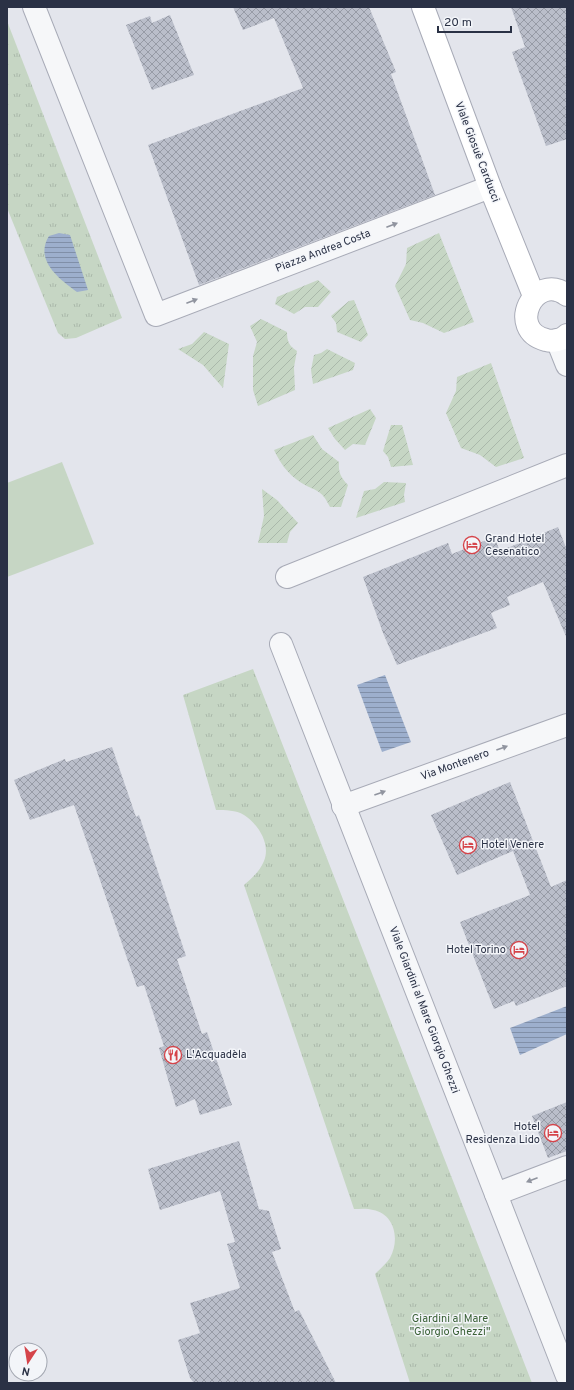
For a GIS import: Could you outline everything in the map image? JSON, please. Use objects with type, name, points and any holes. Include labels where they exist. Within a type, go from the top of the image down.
[{"type":"street","name":"Piazza Andrea Costa","points":[[34,7],[156,316],[490,187]]},
{"type":"street","name":"Viale Giosuè Carducci","points":[[423,7],[490,187],[534,296]]},
{"type":"street","points":[[567,295],[556,290],[548,290],[534,296],[526,311],[529,327],[541,339],[549,341],[562,338],[567,365]]},
{"type":"street","points":[[287,577],[567,465]]},
{"type":"street","name":"Viale Giardini al Mare Giorgio Ghezzi","points":[[281,644],[343,806],[567,1376]]},
{"type":"street","name":"Via Montenero","points":[[343,806],[567,725]]},
{"type":"street","points":[[496,1194],[567,1167]]},
{"type":"green space","points":[[7,21],[122,318],[76,338],[65,339],[58,333],[7,208]]},
{"type":"green space","points":[[439,233],[474,322],[444,333],[423,323],[410,320],[395,286],[406,264],[407,248]]},
{"type":"green space","points":[[318,280],[331,292],[318,307],[305,307],[294,314],[275,304],[277,297]]},
{"type":"green space","points":[[354,300],[368,335],[361,342],[337,332],[336,323],[331,316],[349,301]]},
{"type":"green space","points":[[261,319],[287,332],[289,343],[297,351],[294,367],[295,390],[258,406],[253,390],[253,356],[257,342],[250,326]]},
{"type":"green space","points":[[204,332],[229,344],[223,388],[203,365],[178,349],[192,344]]},
{"type":"green space","points":[[327,349],[355,363],[353,370],[313,384],[311,370],[314,355]]},
{"type":"green space","points":[[491,363],[524,458],[496,467],[480,455],[461,448],[446,413],[456,391],[457,377]]},
{"type":"green space","points":[[370,409],[376,418],[365,445],[353,444],[345,450],[328,428]]},
{"type":"green space","points":[[391,425],[402,425],[413,465],[391,467],[388,457],[383,451]]},
{"type":"green space","points":[[313,435],[322,449],[339,462],[340,475],[348,485],[341,507],[330,507],[321,493],[296,479],[285,468],[274,450]]},
{"type":"green space","points":[[62,462],[94,544],[7,577],[7,483]]},
{"type":"green space","points":[[384,482],[406,483],[404,495],[405,502],[356,518],[364,491],[375,489]]},
{"type":"green space","points":[[262,489],[277,500],[298,523],[290,532],[287,543],[258,543],[264,516]]},
{"type":"green space","name":"Giardini al Mare \"Giorgio Ghezzi\"","points":[[253,669],[532,1383],[410,1383],[375,1274],[390,1258],[393,1251],[395,1243],[394,1229],[391,1222],[380,1212],[368,1209],[354,1209],[244,885],[256,874],[264,861],[266,848],[264,841],[262,835],[254,824],[241,813],[227,810],[216,810],[183,695]]},
{"type":"water","points":[[59,233],[70,235],[88,290],[77,292],[56,275],[47,261],[45,245],[49,236]]},
{"type":"water","points":[[385,675],[411,742],[382,752],[357,685]]},
{"type":"water","points":[[567,1006],[567,1034],[520,1055],[510,1028]]},
{"type":"building","points":[[233,7],[369,7],[396,72],[391,74],[435,195],[199,285],[148,145],[303,88],[274,18],[243,30]]},
{"type":"building","points":[[511,7],[567,7],[567,139],[546,146],[512,52],[525,47]]},
{"type":"building","points":[[170,15],[194,75],[152,90],[126,25],[150,16],[152,23]]},
{"type":"building","points":[[558,527],[567,550],[567,639],[543,582],[507,597],[510,605],[491,613],[497,628],[397,665],[383,633],[363,577],[448,543],[452,554],[494,537],[500,551]]},
{"type":"building","points":[[112,747],[136,817],[139,815],[186,956],[177,959],[202,1034],[207,1032],[232,1105],[200,1115],[195,1099],[176,1107],[159,1048],[164,1046],[144,985],[137,987],[74,805],[30,820],[14,780],[65,759],[66,762]]},
{"type":"building","points":[[510,782],[551,887],[567,880],[567,986],[516,1006],[514,1001],[494,1009],[460,922],[530,895],[513,851],[457,875],[431,815]]},
{"type":"building","name":"Hotel Residenza Lido","points":[[567,1102],[567,1151],[548,1158],[532,1116]]},
{"type":"building","points":[[239,1141],[259,1209],[269,1211],[281,1249],[272,1252],[295,1312],[299,1310],[336,1383],[194,1383],[190,1378],[178,1340],[200,1333],[190,1303],[240,1288],[227,1244],[235,1242],[220,1191],[160,1210],[148,1169]]},
{"type":"place","name":"Grand Hotel Cesenatico","points":[[472,545]]},
{"type":"place","name":"Hotel Venere","points":[[468,845]]},
{"type":"place","name":"Hotel Torino","points":[[519,950]]},
{"type":"place","name":"L'Acquadèla","points":[[173,1055]]},
{"type":"place","name":"Hotel Residenza Lido","points":[[553,1133]]}]
